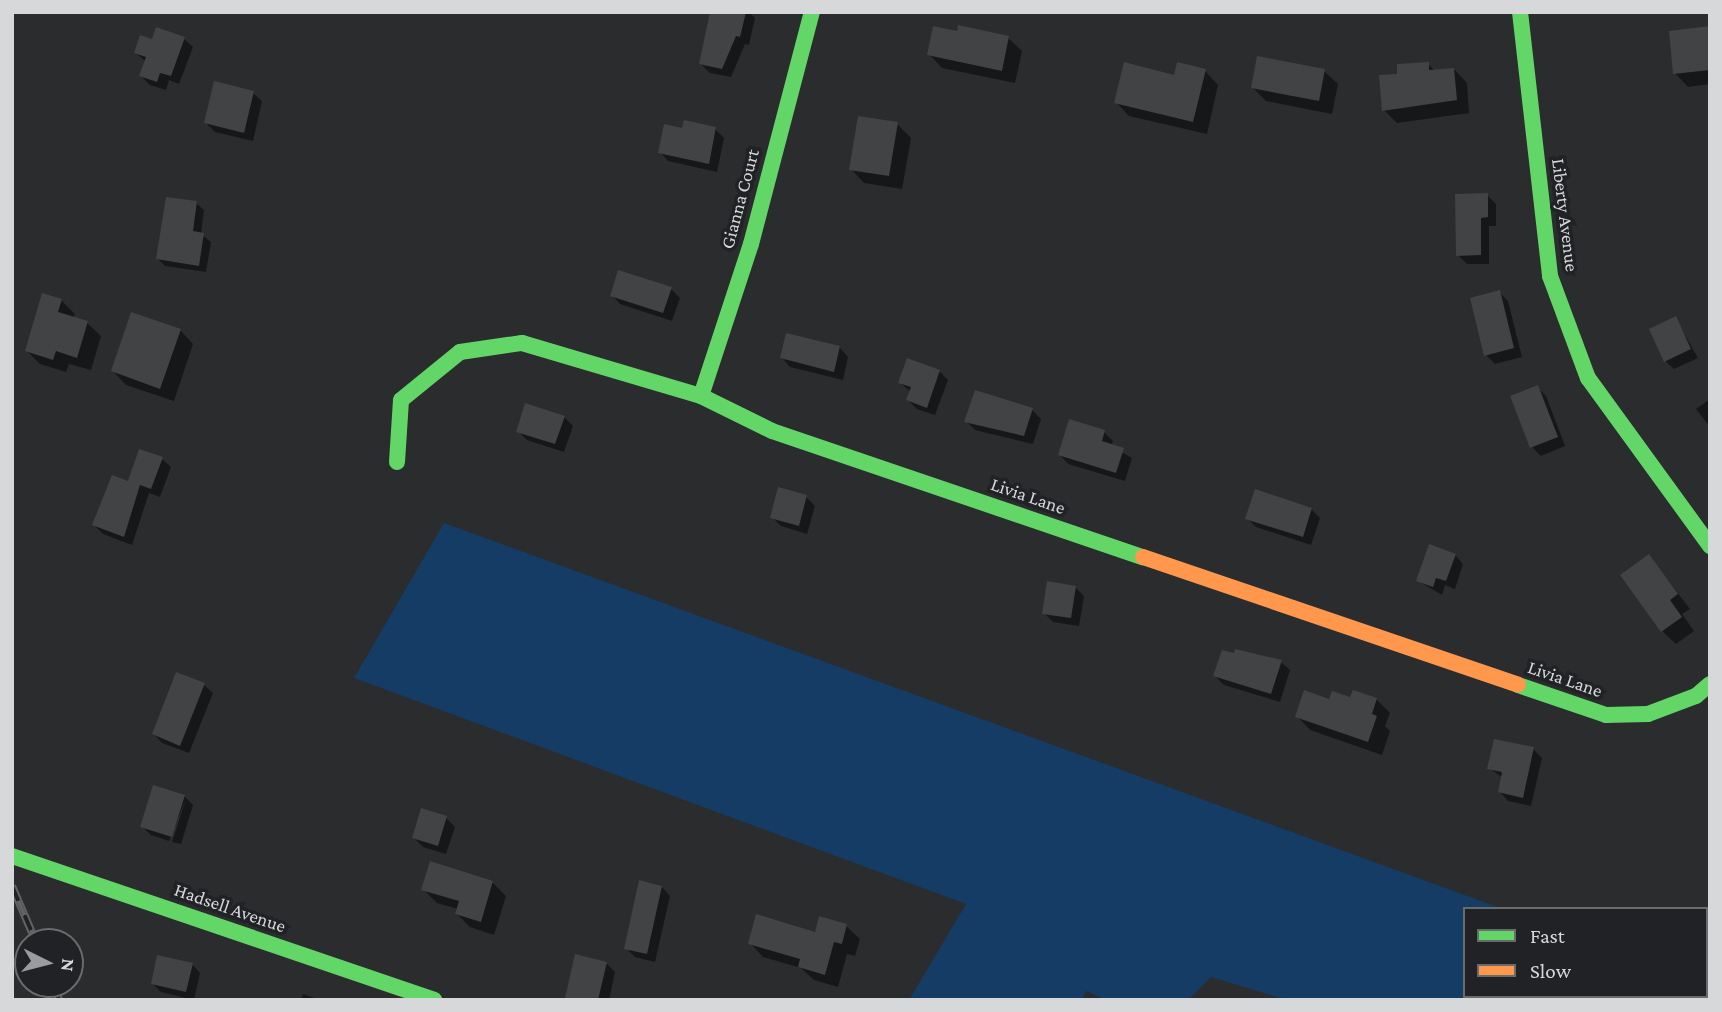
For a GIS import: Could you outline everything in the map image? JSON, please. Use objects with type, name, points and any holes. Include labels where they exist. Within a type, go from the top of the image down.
[{"type":"street","name":"Gianna Court","points":[[701,396],[751,244],[812,12]]},
{"type":"street","name":"Liberty Avenue","points":[[1520,12],[1550,276],[1588,378],[1710,546]]},
{"type":"street","name":"Livia Lane","points":[[397,462],[401,400],[460,352],[522,344],[701,396],[772,431],[1606,715],[1648,714],[1696,696],[1710,684]]},
{"type":"street","name":"Hadsell Avenue","points":[[12,856],[434,1000]]},
{"type":"shaded area","points":[[444,523],[1498,907],[1463,907],[1463,998],[1708,998],[1708,991],[1710,1000],[1287,1000],[1211,977],[1188,1000],[1106,1000],[1086,991],[1082,1000],[909,1000],[966,904],[354,678]]},
{"type":"building","points":[[710,12],[746,12],[740,37],[736,36],[722,69],[699,64]]},
{"type":"building","points":[[958,25],[1009,36],[1002,71],[927,55],[933,26],[957,31]]},
{"type":"building","points":[[1710,26],[1710,70],[1673,74],[1669,31]]},
{"type":"building","points":[[156,27],[185,37],[171,76],[160,73],[157,82],[139,76],[146,57],[134,53],[140,35],[152,39]]},
{"type":"building","points":[[1257,56],[1325,69],[1319,101],[1251,88]]},
{"type":"building","points":[[1124,62],[1174,75],[1177,62],[1206,69],[1193,122],[1114,103]]},
{"type":"building","points":[[1429,62],[1429,70],[1454,68],[1457,100],[1382,111],[1379,75],[1397,74],[1397,64]]},
{"type":"building","points":[[214,81],[254,91],[244,133],[204,123]]},
{"type":"building","points":[[858,116],[898,122],[889,176],[849,170]]},
{"type":"building","points":[[684,120],[716,127],[709,164],[658,153],[664,124],[682,128]]},
{"type":"building","points":[[1488,193],[1488,217],[1481,218],[1481,255],[1456,256],[1455,194]]},
{"type":"building","points":[[166,197],[197,201],[193,231],[204,233],[199,266],[156,259]]},
{"type":"building","points":[[618,270],[672,287],[663,313],[610,296]]},
{"type":"building","points":[[1500,290],[1514,348],[1484,356],[1470,298]]},
{"type":"building","points":[[42,293],[62,299],[58,312],[88,321],[77,358],[56,351],[53,360],[25,351]]},
{"type":"building","points":[[131,312],[181,329],[160,389],[111,371]]},
{"type":"building","points":[[1676,316],[1691,349],[1664,362],[1649,329]]},
{"type":"building","points":[[786,333],[840,346],[834,372],[780,358]]},
{"type":"building","points":[[907,358],[940,370],[927,408],[906,400],[911,387],[898,383]]},
{"type":"building","points":[[1538,385],[1558,437],[1530,448],[1510,396]]},
{"type":"building","points":[[975,390],[1033,408],[1024,436],[964,422]]},
{"type":"building","points":[[525,403],[565,416],[555,444],[516,432]]},
{"type":"building","points":[[1069,419],[1105,430],[1102,441],[1124,448],[1116,473],[1058,455]]},
{"type":"building","points":[[139,449],[163,457],[151,489],[140,485],[124,537],[92,525],[112,475],[128,481]]},
{"type":"building","points":[[778,487],[807,495],[799,526],[770,518]]},
{"type":"building","points":[[1255,489],[1312,508],[1303,537],[1245,519]]},
{"type":"building","points":[[1429,544],[1456,554],[1446,581],[1436,578],[1433,587],[1416,581]]},
{"type":"building","points":[[1649,554],[1678,594],[1670,600],[1682,617],[1661,632],[1620,575]]},
{"type":"building","points":[[1047,581],[1076,586],[1071,618],[1042,614]]},
{"type":"building","points":[[1235,649],[1282,660],[1271,694],[1213,676],[1222,650],[1234,653]]},
{"type":"building","points":[[176,672],[205,683],[180,746],[152,734]]},
{"type":"building","points":[[1304,690],[1329,699],[1332,691],[1350,697],[1353,690],[1377,698],[1372,714],[1377,716],[1368,742],[1295,717]]},
{"type":"building","points":[[1494,739],[1534,747],[1523,798],[1498,792],[1502,772],[1487,769]]},
{"type":"building","points":[[153,785],[185,795],[172,837],[140,827]]},
{"type":"building","points":[[421,808],[447,816],[438,846],[412,838]]},
{"type":"building","points":[[430,861],[493,881],[481,922],[455,914],[459,901],[421,890]]},
{"type":"building","points":[[639,880],[662,886],[647,954],[624,949]]},
{"type":"building","points":[[756,914],[815,932],[819,916],[847,924],[842,944],[834,942],[825,975],[798,967],[800,959],[748,944]]},
{"type":"building","points":[[575,954],[607,962],[598,1000],[565,998]]},
{"type":"building","points":[[157,955],[193,963],[186,992],[151,984]]},
{"type":"railway","points":[[12,886],[30,928]]},
{"type":"traffic: fast","points":[[701,396],[751,244],[812,12]]},
{"type":"traffic: fast","points":[[1520,12],[1550,276],[1588,378],[1710,546]]},
{"type":"traffic: fast","points":[[397,462],[401,400],[460,352],[522,343],[701,396],[772,431],[1143,557]]},
{"type":"traffic: fast","points":[[1518,685],[1606,715],[1648,714],[1696,696],[1710,684]]},
{"type":"traffic: fast","points":[[12,856],[434,1000]]},
{"type":"traffic: slow","points":[[1143,557],[1518,685]]}]
